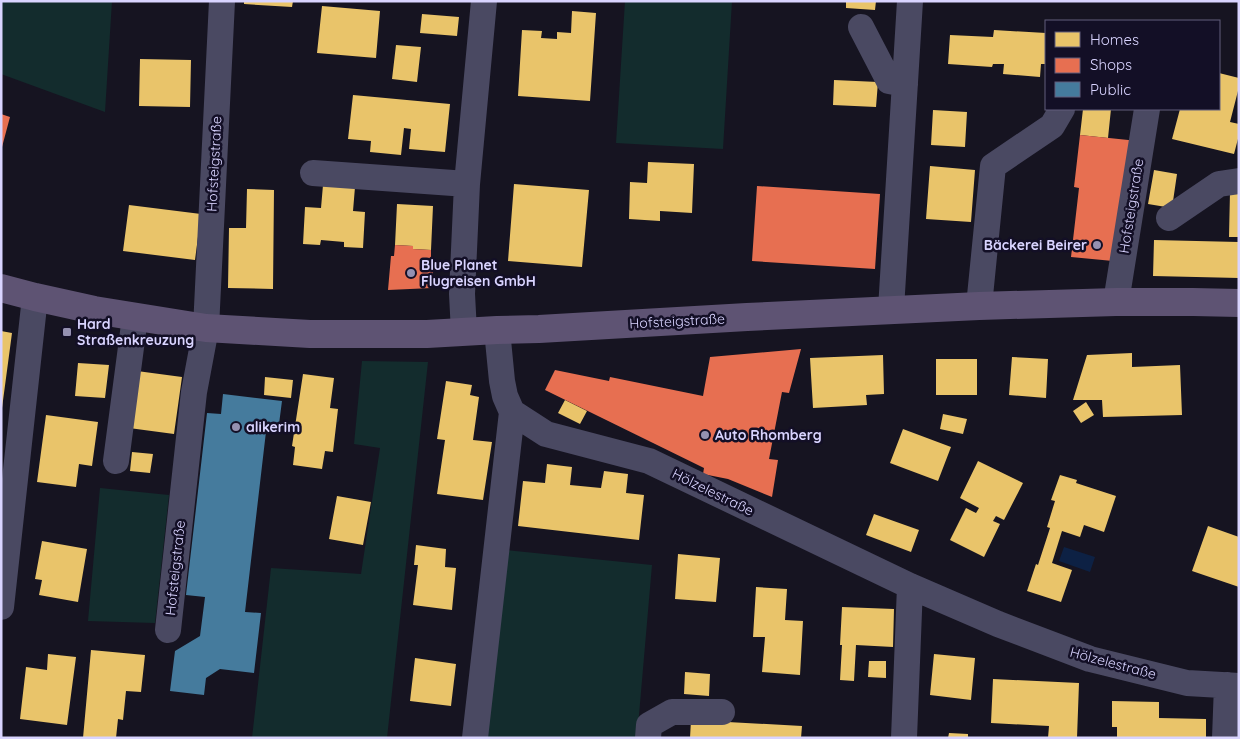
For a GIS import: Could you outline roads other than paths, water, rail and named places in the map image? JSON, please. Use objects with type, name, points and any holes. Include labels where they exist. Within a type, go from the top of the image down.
[{"type":"main road","name":"Hofsteigstraße","points":[[1,288],[94,310],[206,328],[310,334],[427,334],[979,306],[1116,302],[1239,303]]},
{"type":"street","name":"Hofsteigstraße","points":[[168,630],[194,392],[206,328],[222,1]]},
{"type":"street","points":[[464,332],[462,294],[467,184],[484,1]]},
{"type":"street","points":[[890,310],[910,1]]},
{"type":"street","points":[[861,26],[889,82],[905,84]]},
{"type":"street","points":[[979,306],[993,166],[1052,126],[1061,110]]},
{"type":"street","name":"Hofsteigstraße","points":[[1116,302],[1147,110]]},
{"type":"street","points":[[313,173],[467,184]]},
{"type":"street","points":[[1169,218],[1219,184],[1239,181]]},
{"type":"street","points":[[1,607],[35,297]]},
{"type":"street","points":[[116,461],[135,317]]},
{"type":"street","points":[[475,738],[512,412],[502,381],[497,330]]},
{"type":"street","name":"Hölzelestraße","points":[[512,412],[546,434],[649,461],[910,586],[998,624],[1090,659],[1188,682],[1233,685]]},
{"type":"street","points":[[904,738],[910,586]]},
{"type":"street","points":[[1225,738],[1233,685]]},
{"type":"street","points":[[648,738],[649,725],[672,712],[722,712]]},
{"type":"water","points":[[1064,547],[1095,557],[1090,572],[1059,561]]},
{"type":"place","name":"Bäckerei Beirer","points":[[1097,245]]},
{"type":"place","name":"Blue Planet Flugreisen GmbH","points":[[411,273]]},
{"type":"place","name":"Hard Straßenkreuzung","points":[[67,332]]},
{"type":"place","name":"alikerim","points":[[236,427]]},
{"type":"place","name":"Auto Rhomberg","points":[[705,435]]}]
